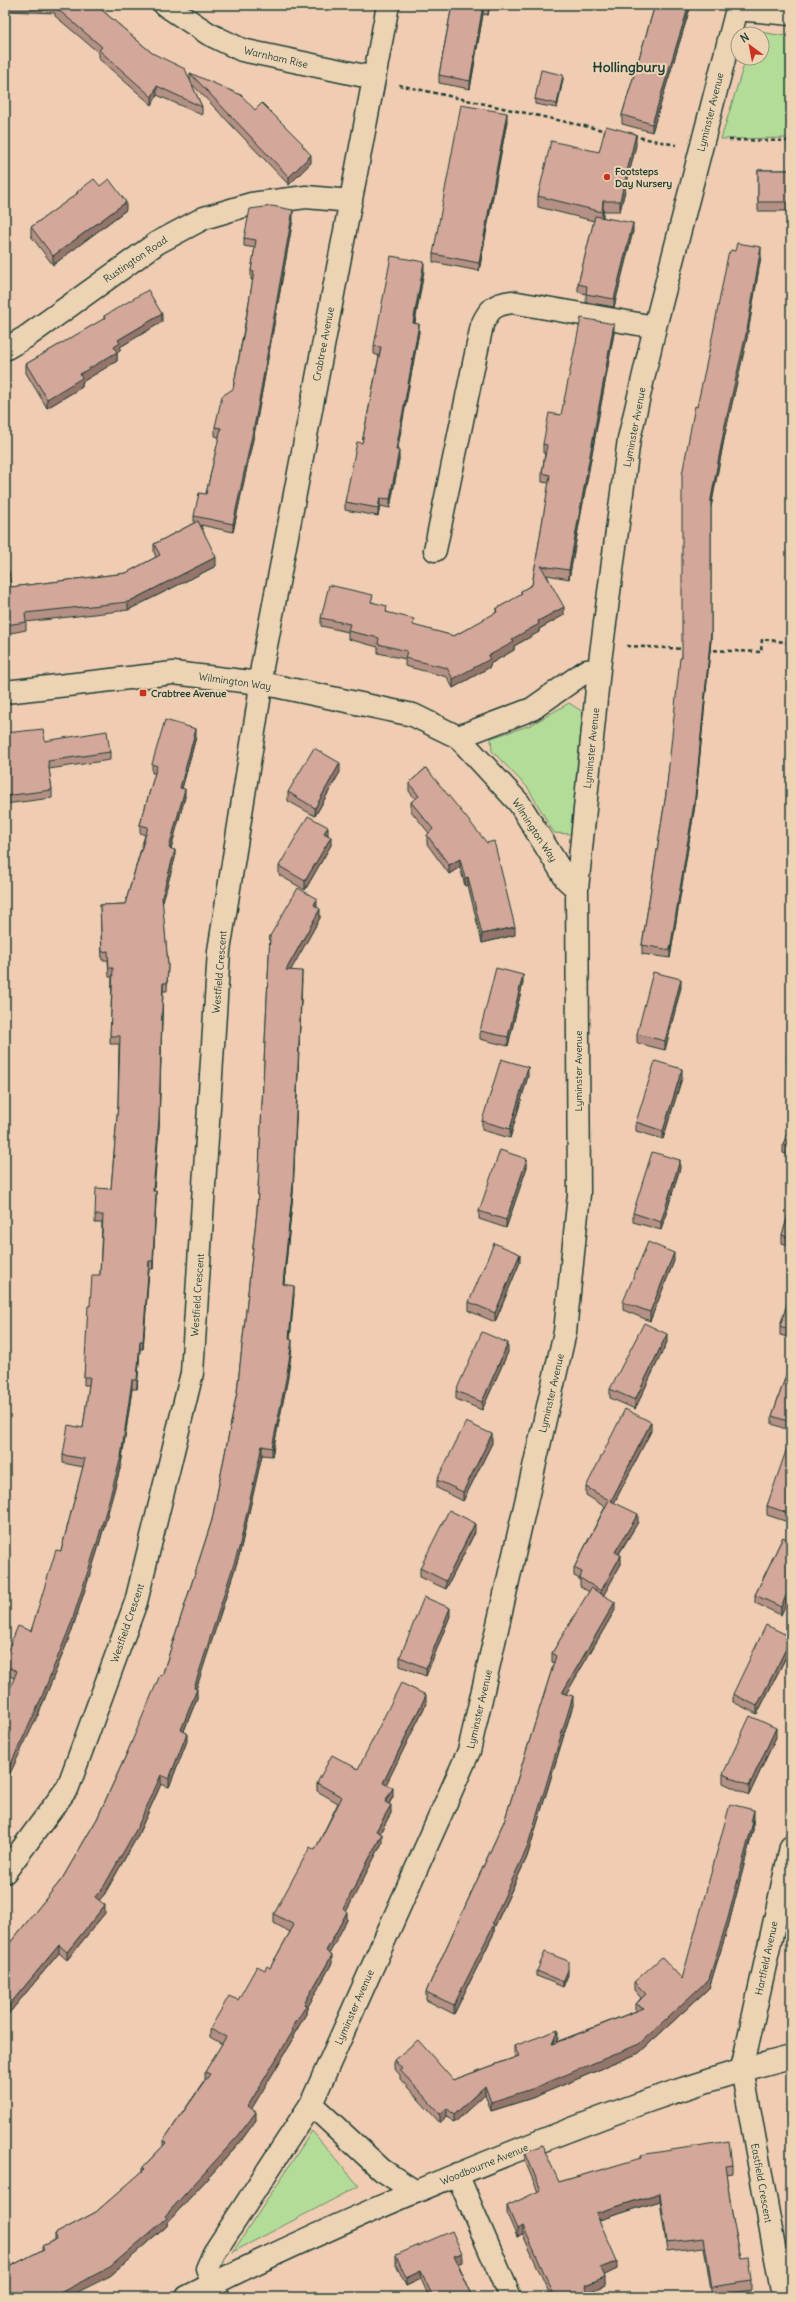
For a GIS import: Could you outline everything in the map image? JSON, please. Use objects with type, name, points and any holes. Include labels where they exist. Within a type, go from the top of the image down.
[{"type":"street","name":"Warnham Rise","points":[[165,5],[209,34],[242,50],[374,78]]},
{"type":"street","name":"Crabtree Avenue","points":[[261,683],[262,667],[388,5]]},
{"type":"street","name":"Lyminster Avenue","points":[[215,2291],[207,2269],[214,2253],[311,2104],[469,1751],[565,1332],[579,1194],[577,889],[599,669],[629,439],[655,327],[737,7],[791,14]]},
{"type":"street","name":"Rustington Road","points":[[5,349],[26,337],[157,243],[204,218],[251,204],[306,197],[351,201]]},
{"type":"street","points":[[435,550],[482,325],[490,310],[496,304],[512,302],[655,327]]},
{"type":"street","points":[[458,737],[532,709],[586,671],[599,669]]},
{"type":"street","name":"Wilmington Way","points":[[5,692],[173,673],[261,683],[412,715],[458,737],[519,803],[566,879],[577,889]]},
{"type":"street","name":"Westfield Crescent","points":[[5,1872],[68,1787],[136,1602],[192,1373],[219,950],[261,683]]},
{"type":"street","name":"Hartfield Avenue","points":[[742,2069],[791,1847]]},
{"type":"street","name":"Woodbourne Avenue","points":[[187,2297],[215,2291],[414,2191],[607,2115],[742,2069],[791,2057]]},
{"type":"street","name":"Eastfield Crescent","points":[[742,2069],[783,2297]]},
{"type":"street","points":[[311,2104],[382,2170],[414,2191]]},
{"type":"street","points":[[457,2174],[510,2297]]},
{"type":"path","points":[[421,91],[615,132]]},
{"type":"path","points":[[630,136],[702,145],[791,141]]},
{"type":"path","points":[[706,650],[761,652],[762,639],[791,642]]},
{"type":"path","points":[[603,645],[690,649]]},
{"type":"green space","points":[[770,34],[791,37],[791,138],[721,139],[744,66],[770,66]]},
{"type":"green space","points":[[569,703],[583,712],[571,834],[554,833],[528,788],[492,751],[491,738],[531,725]]},
{"type":"green space","points":[[312,2131],[359,2186],[233,2252]]},
{"type":"building","points":[[56,5],[96,5],[152,53],[185,69],[202,107],[157,86],[152,97],[99,50],[102,47],[55,7]]},
{"type":"building","points":[[452,5],[483,5],[470,81],[439,75]]},
{"type":"building","points":[[655,5],[689,5],[652,124],[622,115]]},
{"type":"building","points":[[541,70],[563,75],[557,104],[535,99]]},
{"type":"building","points":[[190,73],[241,95],[255,110],[262,103],[303,144],[302,145],[311,155],[289,177]]},
{"type":"building","points":[[461,105],[507,113],[479,263],[433,254]]},
{"type":"building","points":[[606,126],[636,134],[620,201],[603,201],[602,212],[538,196],[551,141],[599,152]]},
{"type":"building","points":[[758,170],[791,170],[791,202],[758,202]]},
{"type":"building","points":[[94,179],[100,186],[109,179],[126,202],[53,256],[31,227],[78,193],[77,192]]},
{"type":"building","points":[[272,206],[293,210],[256,417],[233,524],[194,516],[199,493],[206,494],[221,428],[215,427],[222,396],[233,389],[245,326],[254,272],[251,271],[256,240],[244,238],[250,209]]},
{"type":"building","points":[[595,216],[633,223],[614,299],[586,294],[587,286],[578,284]]},
{"type":"building","points":[[737,243],[761,247],[747,330],[725,425],[711,499],[711,632],[695,797],[670,950],[642,945],[666,794],[680,658],[682,658],[682,475],[695,406],[697,407],[728,255],[731,250],[735,251]]},
{"type":"building","points":[[391,256],[424,262],[413,323],[419,324],[396,450],[399,450],[390,499],[380,498],[378,508],[345,502],[357,442],[362,443],[381,347],[374,346]]},
{"type":"building","points":[[148,290],[162,314],[118,340],[120,343],[114,347],[117,352],[80,374],[82,378],[47,399],[26,364],[105,318],[104,316]]},
{"type":"building","points":[[581,318],[614,324],[569,570],[541,566],[564,607],[538,621],[539,624],[512,639],[514,642],[488,656],[490,659],[453,679],[447,668],[405,658],[407,651],[378,644],[379,638],[348,631],[350,624],[321,618],[329,585],[373,595],[371,602],[387,606],[386,612],[414,619],[413,625],[454,636],[497,612],[496,609],[522,594],[521,591],[532,585],[550,475],[542,473],[547,445],[543,444],[549,413],[561,415]]},
{"type":"building","points":[[198,521],[216,557],[128,602],[25,613],[26,622],[6,625],[5,571],[9,571],[11,587],[126,573],[160,555],[154,544]]},
{"type":"building","points":[[165,720],[196,729],[180,788],[185,789],[169,848],[175,850],[162,897],[168,965],[167,983],[163,983],[159,1119],[153,1191],[156,1191],[153,1261],[149,1261],[143,1341],[140,1341],[137,1380],[132,1380],[121,1457],[97,1543],[71,1624],[38,1706],[5,1776],[5,1701],[17,1671],[5,1666],[5,1657],[18,1626],[31,1631],[56,1550],[61,1551],[85,1459],[63,1455],[68,1425],[83,1428],[90,1377],[84,1377],[88,1306],[90,1306],[92,1275],[100,1275],[103,1215],[95,1215],[96,1188],[111,1189],[118,1105],[120,1036],[110,1036],[113,968],[109,968],[108,951],[102,952],[100,905],[125,904],[148,827],[140,825],[157,766],[152,764]]},
{"type":"building","points":[[43,729],[45,741],[107,731],[110,752],[48,761],[52,790],[5,796],[5,733]]},
{"type":"building","points":[[314,748],[340,763],[315,808],[288,792]]},
{"type":"building","points":[[426,768],[487,843],[494,841],[515,927],[482,934],[468,877],[465,878],[460,859],[449,865],[427,835],[433,829],[411,802],[419,796],[409,783]]},
{"type":"building","points":[[308,816],[328,827],[324,833],[331,837],[305,881],[279,866]]},
{"type":"building","points":[[298,888],[317,899],[314,905],[320,909],[286,970],[302,971],[293,1184],[283,1284],[294,1286],[289,1339],[292,1340],[287,1374],[272,1448],[262,1446],[239,1548],[194,1688],[197,1689],[181,1730],[187,1733],[169,1779],[161,1775],[137,1828],[104,1886],[95,1897],[105,1905],[67,1952],[59,1945],[5,2010],[5,1949],[62,1879],[97,1819],[160,1675],[162,1676],[212,1520],[237,1392],[257,1211],[270,936]]},
{"type":"building","points":[[496,968],[523,975],[508,1037],[480,1031]]},
{"type":"building","points":[[653,972],[681,979],[665,1041],[637,1034]]},
{"type":"building","points":[[791,1044],[791,1057],[787,1056]]},
{"type":"building","points":[[501,1059],[528,1067],[510,1129],[482,1121]]},
{"type":"building","points":[[655,1061],[682,1069],[663,1131],[636,1122]]},
{"type":"building","points":[[791,1122],[791,1147],[783,1145]]},
{"type":"building","points":[[500,1150],[527,1159],[506,1220],[479,1211]]},
{"type":"building","points":[[652,1152],[680,1160],[661,1222],[633,1213]]},
{"type":"building","points":[[791,1207],[791,1238],[782,1235]]},
{"type":"building","points":[[648,1242],[674,1253],[650,1312],[623,1302]]},
{"type":"building","points":[[494,1243],[520,1254],[495,1313],[469,1302]]},
{"type":"building","points":[[791,1292],[791,1330],[780,1326]]},
{"type":"building","points":[[644,1323],[667,1334],[635,1400],[610,1389]]},
{"type":"building","points":[[482,1332],[508,1343],[482,1402],[456,1391]]},
{"type":"building","points":[[791,1361],[791,1422],[772,1416]]},
{"type":"building","points":[[625,1409],[651,1422],[611,1501],[638,1514],[615,1552],[621,1555],[601,1591],[580,1578],[582,1572],[574,1568],[609,1500],[586,1487]]},
{"type":"building","points":[[466,1422],[492,1434],[463,1492],[437,1480]]},
{"type":"building","points":[[788,1445],[791,1446],[791,1514],[767,1506]]},
{"type":"building","points":[[449,1510],[475,1523],[446,1581],[420,1568]]},
{"type":"building","points":[[783,1537],[791,1541],[791,1585],[781,1607],[755,1595]]},
{"type":"building","points":[[591,1588],[615,1602],[562,1693],[573,1696],[527,1848],[492,1923],[494,1924],[454,2005],[426,1992],[505,1819],[556,1656],[552,1653]]},
{"type":"building","points":[[424,1597],[450,1608],[426,1668],[400,1657]]},
{"type":"building","points":[[766,1625],[791,1637],[791,1639],[757,1706],[733,1694]]},
{"type":"building","points":[[401,1683],[426,1695],[383,1783],[393,1788],[385,1802],[391,1805],[376,1831],[382,1834],[343,1909],[347,1912],[326,1951],[332,1955],[304,2004],[306,2006],[291,2030],[293,2031],[248,2106],[256,2112],[238,2136],[165,2216],[167,2218],[110,2267],[52,2297],[5,2297],[5,2273],[9,2272],[7,2268],[44,2249],[42,2246],[57,2239],[55,2234],[96,2212],[145,2169],[143,2167],[166,2143],[163,2141],[210,2074],[205,2072],[226,2037],[210,2029],[229,1996],[238,2000],[257,1966],[265,1970],[267,1966],[270,1968],[294,1925],[274,1914],[310,1847],[315,1850],[342,1797],[317,1783],[332,1755],[358,1769]]},
{"type":"building","points":[[750,1716],[776,1728],[749,1786],[723,1774]]},
{"type":"building","points":[[730,1804],[754,1810],[751,1822],[753,1822],[728,1918],[709,1979],[639,2044],[532,2089],[491,2102],[485,2086],[454,2115],[447,2108],[440,2114],[400,2070],[402,2069],[394,2060],[418,2040],[453,2080],[519,2056],[514,2046],[558,2030],[552,2044],[644,2008],[636,2004],[646,1994],[634,1982],[662,1957],[682,1979]]},
{"type":"building","points":[[545,1952],[568,1961],[568,1970],[563,1982],[537,1971]]},
{"type":"building","points":[[791,2130],[791,2146],[788,2131]]},
{"type":"building","points":[[729,2141],[732,2165],[725,2166],[733,2220],[741,2258],[748,2257],[751,2281],[712,2287],[704,2238],[667,2242],[660,2193],[596,2213],[617,2261],[601,2268],[605,2277],[585,2285],[590,2297],[555,2297],[523,2226],[517,2229],[507,2206],[541,2190],[525,2152],[542,2145],[559,2182],[641,2158],[640,2155]]},
{"type":"building","points":[[452,2231],[462,2253],[454,2256],[473,2297],[433,2297],[421,2271],[406,2278],[396,2255]]},
{"type":"building","points":[[316,2291],[319,2297],[303,2297]]},
{"type":"place","name":"Footsteps Day Nursery","points":[[607,177]]},
{"type":"place","name":"Crabtree Avenue","points":[[143,693]]},
{"type":"district","name":"Hollingbury","points":[[629,67]]}]
